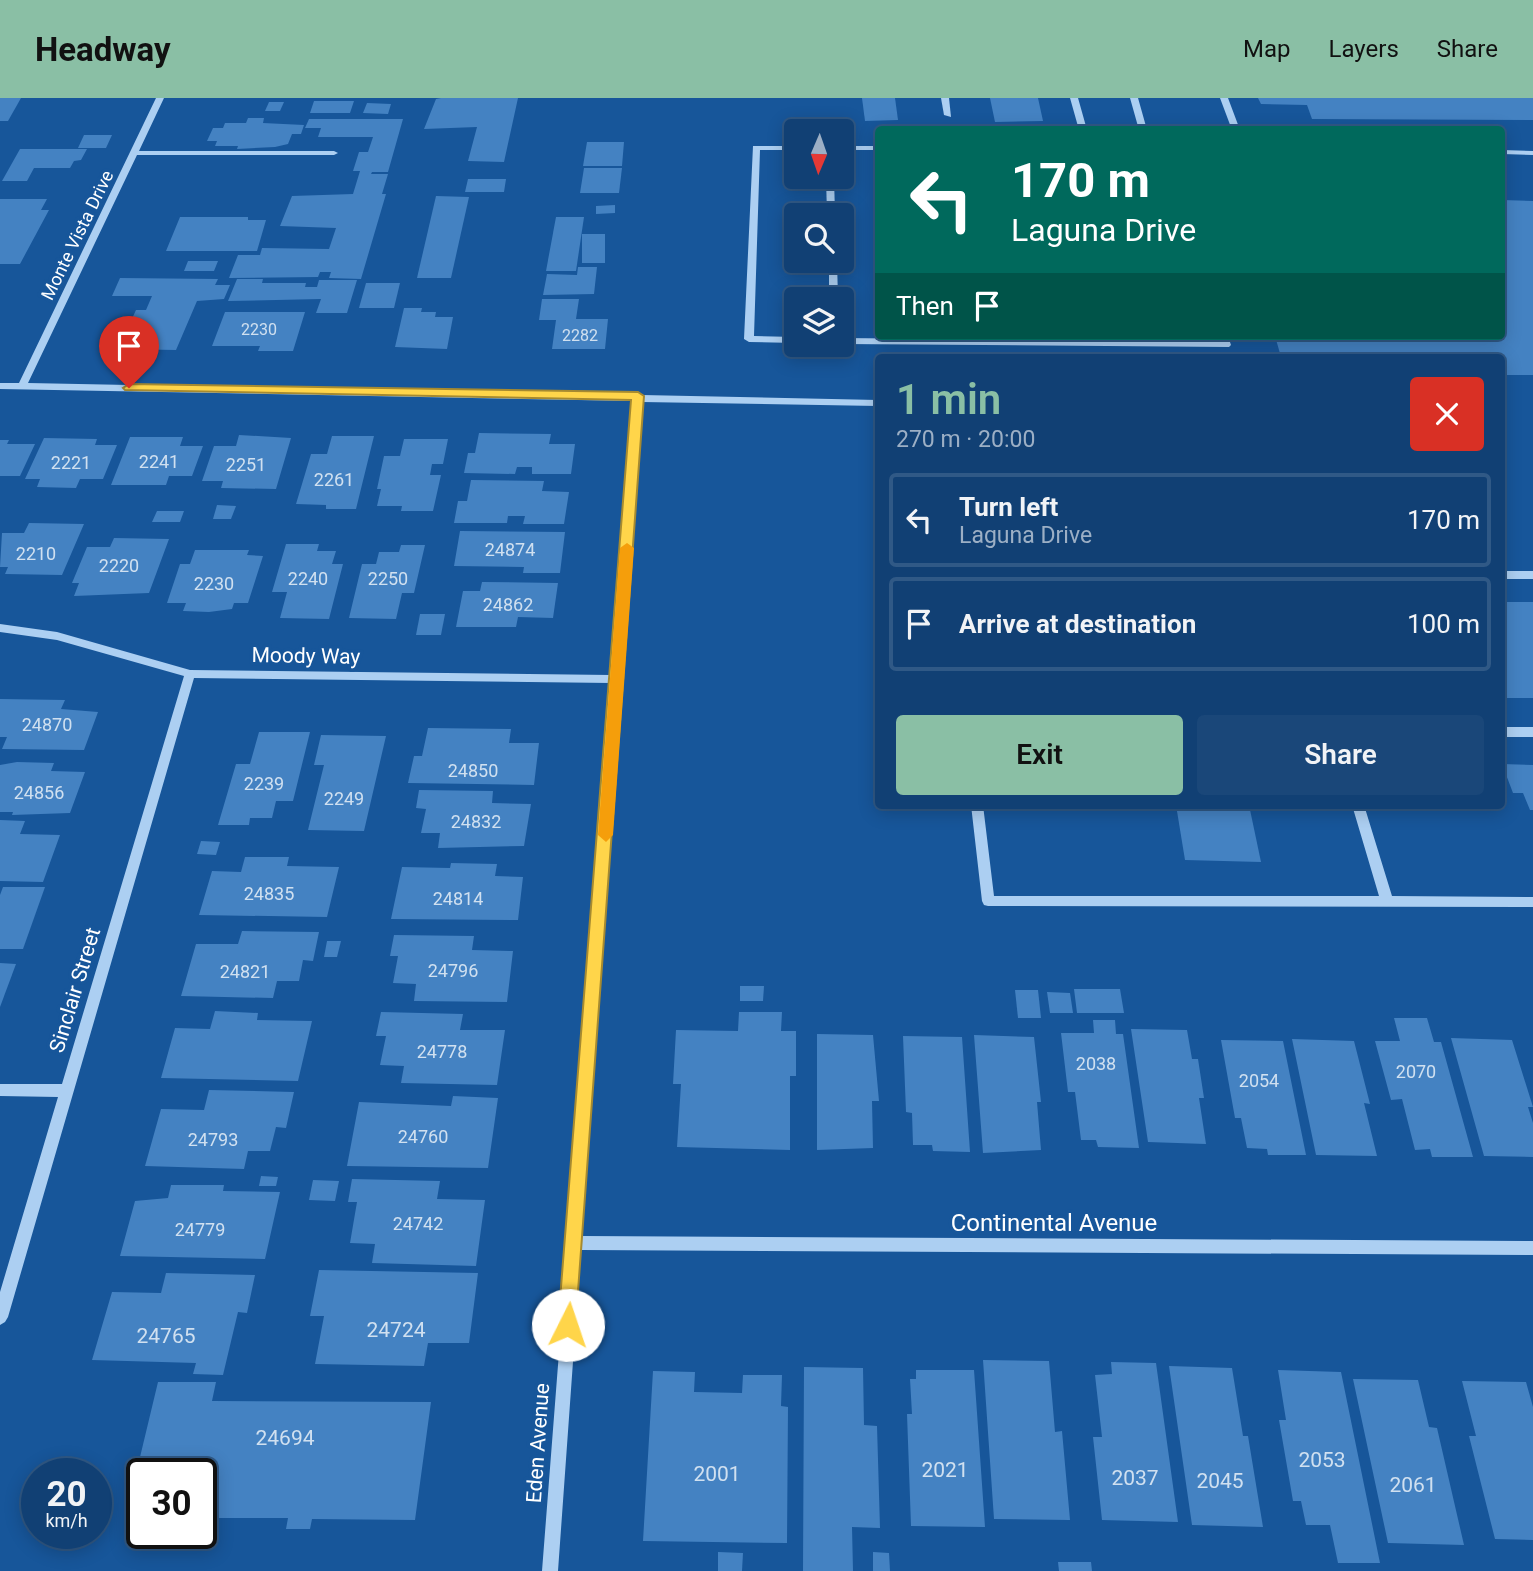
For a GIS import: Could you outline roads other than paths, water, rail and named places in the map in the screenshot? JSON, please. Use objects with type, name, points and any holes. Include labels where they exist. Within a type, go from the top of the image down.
[{"type":"street","name":"Monte Vista Drive","points":[[22,386],[160,98]]},
{"type":"street","points":[[945,98],[948,115]]},
{"type":"street","points":[[1074,98],[1082,126]]},
{"type":"street","points":[[1133,98],[1142,126]]},
{"type":"street","points":[[1224,98],[1234,126]]},
{"type":"street","points":[[784,148],[756,148],[749,339],[784,340]]},
{"type":"street","points":[[854,148],[875,148]]},
{"type":"street","points":[[1505,152],[1533,153]]},
{"type":"street","points":[[133,153],[334,153]]},
{"type":"street","points":[[854,341],[1226,345],[1224,340]]},
{"type":"street","points":[[0,386],[638,396],[875,403]]},
{"type":"street","name":"Eden Avenue","points":[[550,1571],[638,396]]},
{"type":"street","points":[[1505,575],[1533,575]]},
{"type":"street","name":"Moody Way","points":[[0,628],[57,636],[190,674],[618,679]]},
{"type":"street","name":"Sinclair Street","points":[[0,1317],[190,674]]},
{"type":"street","points":[[1505,732],[1533,733]]},
{"type":"street","points":[[977,809],[988,901],[1533,902]]},
{"type":"street","points":[[1359,809],[1387,902]]},
{"type":"street","points":[[0,1090],[67,1091]]},
{"type":"street","name":"Continental Avenue","points":[[574,1244],[1533,1248]]}]
